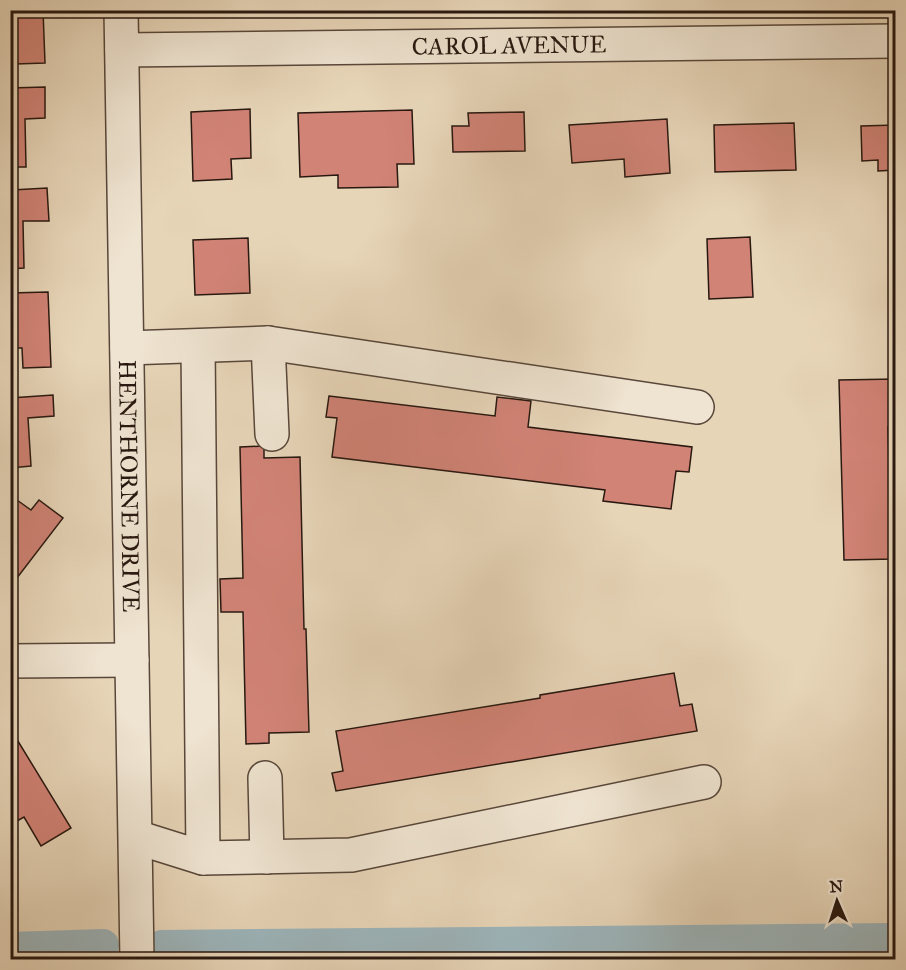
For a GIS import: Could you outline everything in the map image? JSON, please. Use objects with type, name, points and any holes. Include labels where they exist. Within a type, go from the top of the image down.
[{"type":"street","name":"HENTHORNE DRIVE","points":[[121,10],[136,837],[136,960]]},
{"type":"street","name":"CAROL AVENUE","points":[[122,50],[896,40]]},
{"type":"street","points":[[127,348],[268,343],[697,407]]},
{"type":"street","points":[[268,343],[272,434]]},
{"type":"street","points":[[198,346],[203,858]]},
{"type":"street","points":[[10,661],[132,660]]},
{"type":"street","points":[[265,778],[267,857]]},
{"type":"street","points":[[136,837],[203,858],[351,855],[704,782]]},
{"type":"building","points":[[10,10],[43,10],[45,63],[16,64],[15,41],[10,41]]},
{"type":"building","points":[[45,87],[45,118],[25,119],[26,167],[10,167],[10,88]]},
{"type":"building","points":[[250,109],[251,158],[231,159],[232,179],[193,181],[191,112]]},
{"type":"building","points":[[412,110],[414,164],[397,164],[398,187],[338,188],[338,175],[300,177],[298,113]]},
{"type":"building","points":[[524,112],[525,151],[453,152],[452,126],[469,126],[468,113]]},
{"type":"building","points":[[667,119],[670,173],[625,177],[624,159],[572,163],[569,125]]},
{"type":"building","points":[[794,123],[796,170],[715,172],[714,125]]},
{"type":"building","points":[[896,125],[896,170],[878,171],[878,160],[862,161],[861,126]]},
{"type":"building","points":[[47,188],[49,221],[23,221],[24,268],[10,269],[12,190]]},
{"type":"building","points":[[750,237],[753,297],[709,299],[707,239]]},
{"type":"building","points":[[248,238],[250,293],[195,295],[193,240]]},
{"type":"building","points":[[48,292],[51,367],[23,368],[22,348],[10,348],[10,293]]},
{"type":"building","points":[[896,379],[896,427],[888,427],[894,559],[844,560],[839,380]]},
{"type":"building","points":[[53,395],[54,416],[28,418],[31,466],[10,468],[10,398]]},
{"type":"building","points":[[329,396],[495,416],[497,397],[531,401],[528,427],[692,447],[689,472],[676,471],[671,509],[603,501],[605,490],[332,457],[337,418],[326,417]]},
{"type":"building","points":[[264,446],[264,458],[300,457],[309,732],[269,733],[269,743],[246,744],[243,612],[221,612],[220,579],[243,578],[240,447]]},
{"type":"building","points":[[10,495],[31,510],[39,500],[63,518],[10,587]]},
{"type":"building","points":[[674,673],[680,706],[692,704],[697,731],[336,791],[332,773],[343,771],[336,731],[540,698],[540,695]]},
{"type":"building","points":[[13,733],[71,828],[41,846],[24,817],[10,825],[10,735]]},
{"type":"waterway","points":[[162,946],[896,939]]},
{"type":"waterway","points":[[10,948],[103,945]]}]
